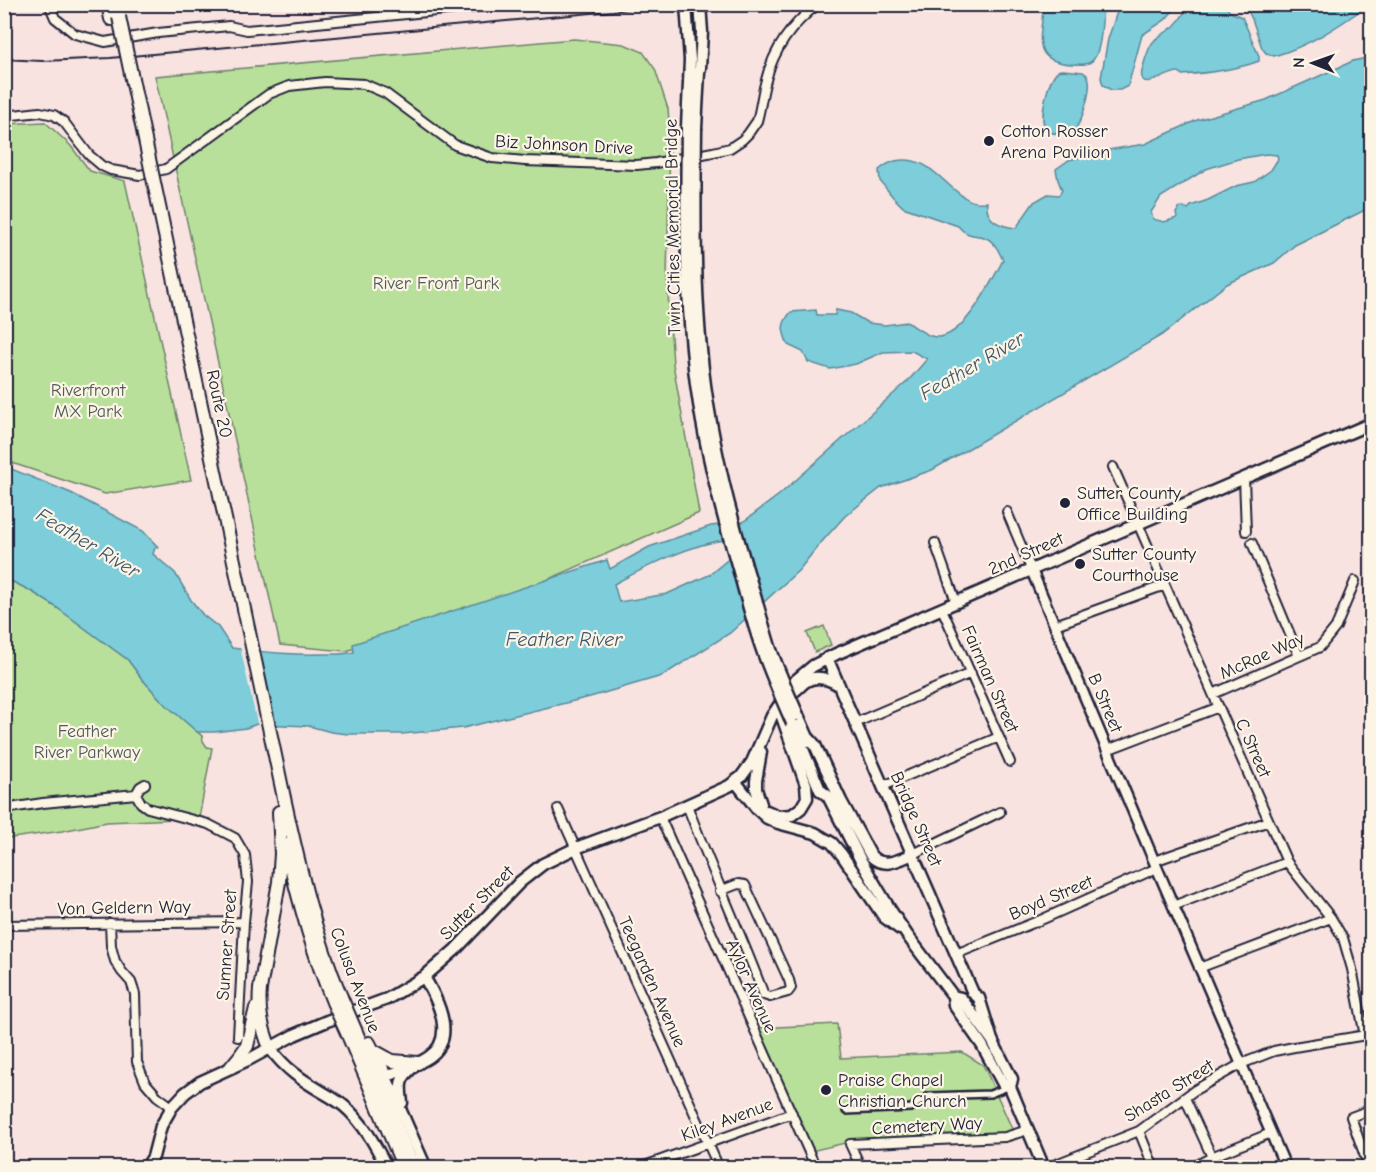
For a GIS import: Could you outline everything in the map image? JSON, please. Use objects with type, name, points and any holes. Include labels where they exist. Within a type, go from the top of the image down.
[{"type":"highway","points":[[108,4],[115,18]]},
{"type":"highway","points":[[115,18],[116,4]]},
{"type":"highway","name":"Route 20","points":[[115,18],[280,803]]},
{"type":"highway","points":[[231,1067],[247,1046],[259,1001],[279,882],[280,803]]},
{"type":"highway","name":"Colusa Avenue","points":[[280,803],[340,998],[414,1167]]},
{"type":"highway","name":"Colusa Avenue","points":[[280,803],[292,871],[304,920],[317,960],[340,998]]},
{"type":"highway","points":[[259,1001],[259,1016],[270,1048]]},
{"type":"highway","points":[[355,1031],[373,1050],[392,1061],[418,1064]]},
{"type":"highway","name":"Colusa Avenue","points":[[355,1031],[404,1167]]},
{"type":"highway","points":[[373,1050],[386,1077]]},
{"type":"main road","name":"Twin Cities Memorial Bridge","points":[[686,4],[690,60],[696,280],[711,426],[731,514],[792,723]]},
{"type":"main road","name":"Twin Cities Memorial Bridge","points":[[694,4],[699,72]]},
{"type":"main road","name":"Twin Cities Memorial Bridge","points":[[700,4],[700,68],[692,127],[686,232],[687,281],[700,414],[722,517],[759,640],[792,723]]},
{"type":"main road","name":"2nd Street","points":[[827,658],[1371,423]]},
{"type":"main road","name":"Bridge Street","points":[[827,658],[973,993],[979,998],[992,1040]]},
{"type":"main road","name":"Sutter Street","points":[[146,1167],[153,1157],[161,1126],[172,1107],[184,1093],[200,1082],[294,1035],[387,999],[424,977],[455,950],[520,882],[543,864],[576,848],[660,817],[721,791],[738,779],[755,757],[772,716],[783,698],[801,675],[827,658]]},
{"type":"main road","points":[[783,698],[797,691],[805,682],[812,679],[827,679],[839,685]]},
{"type":"main road","points":[[792,723],[815,745],[841,801],[871,856],[887,863],[913,854]]},
{"type":"main road","points":[[792,723],[820,790],[828,796],[868,873],[907,935],[953,996],[954,1005],[982,1045],[1003,1084],[1010,1087]]},
{"type":"main road","points":[[738,779],[758,802],[774,814],[788,816],[803,806],[806,801],[806,785],[792,723]]},
{"type":"main road","points":[[807,736],[828,786],[828,796]]},
{"type":"main road","points":[[761,804],[756,781],[763,738]]},
{"type":"main road","points":[[738,779],[757,809],[766,818],[815,833],[832,843],[884,917],[907,935]]},
{"type":"main road","points":[[424,977],[434,994],[441,1014],[443,1030],[439,1048],[428,1059],[386,1077],[426,1167]]},
{"type":"main road","points":[[953,996],[961,998],[992,1040],[1012,1079],[1010,1087],[1045,1167]]},
{"type":"main road","points":[[270,1048],[283,1065],[342,1104],[356,1117],[387,1167]]},
{"type":"main road","points":[[404,1117],[401,1081],[404,1075],[418,1064]]},
{"type":"street","points":[[49,4],[55,18],[75,34],[105,42],[158,33],[217,27],[229,26],[248,30],[506,4]]},
{"type":"street","name":"Biz Johnson Drive","points":[[4,116],[40,112],[54,115],[64,122],[89,155],[102,166],[111,170],[140,174],[166,169],[269,94],[289,86],[325,82],[364,84],[385,93],[455,145],[492,158],[550,163],[637,165],[656,163],[724,150],[748,134],[757,121],[769,68],[780,45],[801,18],[818,4]]},
{"type":"street","name":"C Street","points":[[1113,467],[1287,862],[1331,918],[1343,938],[1368,1035]]},
{"type":"street","points":[[1244,478],[1246,531]]},
{"type":"street","name":"B Street","points":[[1007,512],[1155,865],[1286,1167]]},
{"type":"street","points":[[935,543],[956,602]]},
{"type":"street","points":[[1252,543],[1299,656]]},
{"type":"street","name":"McRae Way","points":[[1213,694],[1320,646],[1336,627],[1355,581]]},
{"type":"street","points":[[1055,626],[1165,585]]},
{"type":"street","name":"Fairman Street","points":[[942,609],[1010,762]]},
{"type":"street","points":[[855,723],[971,673]]},
{"type":"street","name":"McRae Way","points":[[1107,750],[1219,707]]},
{"type":"street","points":[[883,786],[999,737]]},
{"type":"street","points":[[4,809],[136,794],[145,784]]},
{"type":"street","name":"Sumner Street","points":[[136,794],[141,803],[148,808],[208,824],[234,838],[245,855],[248,882],[238,1037]]},
{"type":"street","points":[[687,805],[720,891],[764,995],[770,997],[789,992],[791,988],[789,980],[745,885],[738,884],[720,891]]},
{"type":"street","name":"Teegarden Avenue","points":[[558,809],[719,1167]]},
{"type":"street","points":[[913,854],[1000,812]]},
{"type":"street","name":"Aylor Avenue","points":[[660,817],[816,1167]]},
{"type":"street","name":"Boyd Street","points":[[956,954],[1043,919],[1155,865],[1269,821]]},
{"type":"street","points":[[1173,906],[1287,862]]},
{"type":"street","points":[[1199,968],[1331,918]]},
{"type":"street","name":"Von Geldern Way","points":[[4,925],[244,922]]},
{"type":"street","points":[[110,923],[114,961],[131,982],[135,994],[136,1062],[146,1082],[157,1096],[172,1107]]},
{"type":"street","name":"Shasta Street","points":[[1045,1167],[1139,1131],[1195,1090],[1241,1064],[1284,1049],[1368,1035]]},
{"type":"street","points":[[846,1111],[911,1108],[929,1096],[990,1094],[1010,1087]]},
{"type":"street","points":[[1185,1098],[1212,1156]]},
{"type":"street","points":[[1369,1167],[1351,1117],[1371,1109]]},
{"type":"street","name":"Kiley Avenue","points":[[639,1167],[792,1113]]},
{"type":"street","name":"Cemetery Way","points":[[861,1167],[850,1144],[1005,1137],[1028,1130]]},
{"type":"street","points":[[1139,1131],[1154,1167]]},
{"type":"street","points":[[1191,1167],[1212,1156],[1271,1133]]},
{"type":"green space","name":"River Front Park","points":[[574,39],[624,44],[643,52],[655,69],[668,109],[670,133],[667,279],[673,364],[699,513],[488,606],[346,651],[280,645],[155,76]]},
{"type":"green space","name":"Riverfront MX Park","points":[[45,122],[70,145],[90,171],[125,181],[191,480],[105,494],[5,459],[5,124]]},
{"type":"green space","name":"Feather River Parkway","points":[[5,578],[56,607],[128,660],[163,702],[202,736],[207,747],[212,748],[199,818],[107,822],[5,839]]},
{"type":"green space","points":[[824,626],[831,645],[815,652],[807,633]]},
{"type":"green space","points":[[837,1024],[841,1058],[962,1052],[983,1065],[1013,1131],[1005,1135],[845,1143],[811,1151],[758,1028]]},
{"type":"water","points":[[1121,4],[1178,5],[1165,20],[1142,35],[1128,86],[1120,90],[1111,90],[1103,85],[1101,78],[1108,39]]},
{"type":"water","points":[[1189,4],[1229,5],[1228,11],[1242,17],[1259,56],[1259,61],[1212,72],[1182,75],[1175,72],[1156,80],[1145,81],[1142,78],[1142,71],[1150,47],[1156,39],[1178,22]]},
{"type":"water","points":[[1045,5],[1103,5],[1100,42],[1091,62],[1071,64],[1058,62],[1044,53],[1040,39]]},
{"type":"water","points":[[1245,5],[1368,5],[1323,35],[1274,56],[1266,53],[1262,48]]},
{"type":"water","name":"Feather River","points":[[1371,57],[1371,207],[1295,245],[1274,263],[1227,284],[1162,335],[932,470],[881,488],[845,516],[799,570],[730,633],[662,676],[590,697],[463,728],[402,734],[348,734],[309,726],[257,724],[246,728],[197,732],[163,702],[128,660],[56,607],[5,578],[4,466],[71,493],[143,531],[158,547],[155,548],[153,554],[175,573],[191,600],[203,615],[218,627],[232,648],[276,653],[346,654],[354,652],[353,644],[607,560],[610,569],[649,547],[711,526],[743,522],[779,495],[908,381],[927,359],[912,351],[883,352],[856,364],[830,369],[808,362],[803,352],[788,345],[784,335],[784,324],[791,312],[816,310],[817,315],[835,315],[836,310],[851,313],[868,323],[885,325],[907,322],[928,335],[942,336],[953,331],[974,310],[1003,260],[996,246],[989,239],[971,235],[962,231],[958,226],[903,207],[880,181],[879,170],[888,163],[906,160],[925,165],[967,199],[987,202],[988,214],[995,221],[1004,226],[1016,228],[1034,202],[1048,194],[1059,195],[1062,190],[1056,169],[1069,160],[1102,151],[1145,144],[1197,120],[1266,100],[1353,61]],"holes":[[[1266,154],[1277,155],[1278,159],[1271,170],[1254,182],[1236,186],[1188,209],[1180,207],[1176,213],[1177,218],[1164,222],[1153,219],[1151,212],[1161,197],[1206,169],[1238,159]],[[729,539],[734,549],[726,561],[709,575],[667,594],[619,602],[614,584],[684,551]]]},
{"type":"water","points":[[1063,70],[1083,72],[1089,80],[1089,92],[1083,115],[1073,132],[1055,133],[1046,129],[1043,117],[1044,108],[1054,75]]},
{"type":"pier","points":[[240,646],[256,648],[273,728],[258,727]]},
{"type":"railway","points":[[4,59],[42,61],[110,58],[613,11],[660,4]]},
{"type":"place","name":"Cotton Rosser Arena Pavilion","points":[[989,141]]},
{"type":"place","name":"Sutter County Office Building","points":[[1065,503]]},
{"type":"place","name":"Sutter County Courthouse","points":[[1080,564]]},
{"type":"place","name":"Praise Chapel Christian Church","points":[[826,1090]]}]
